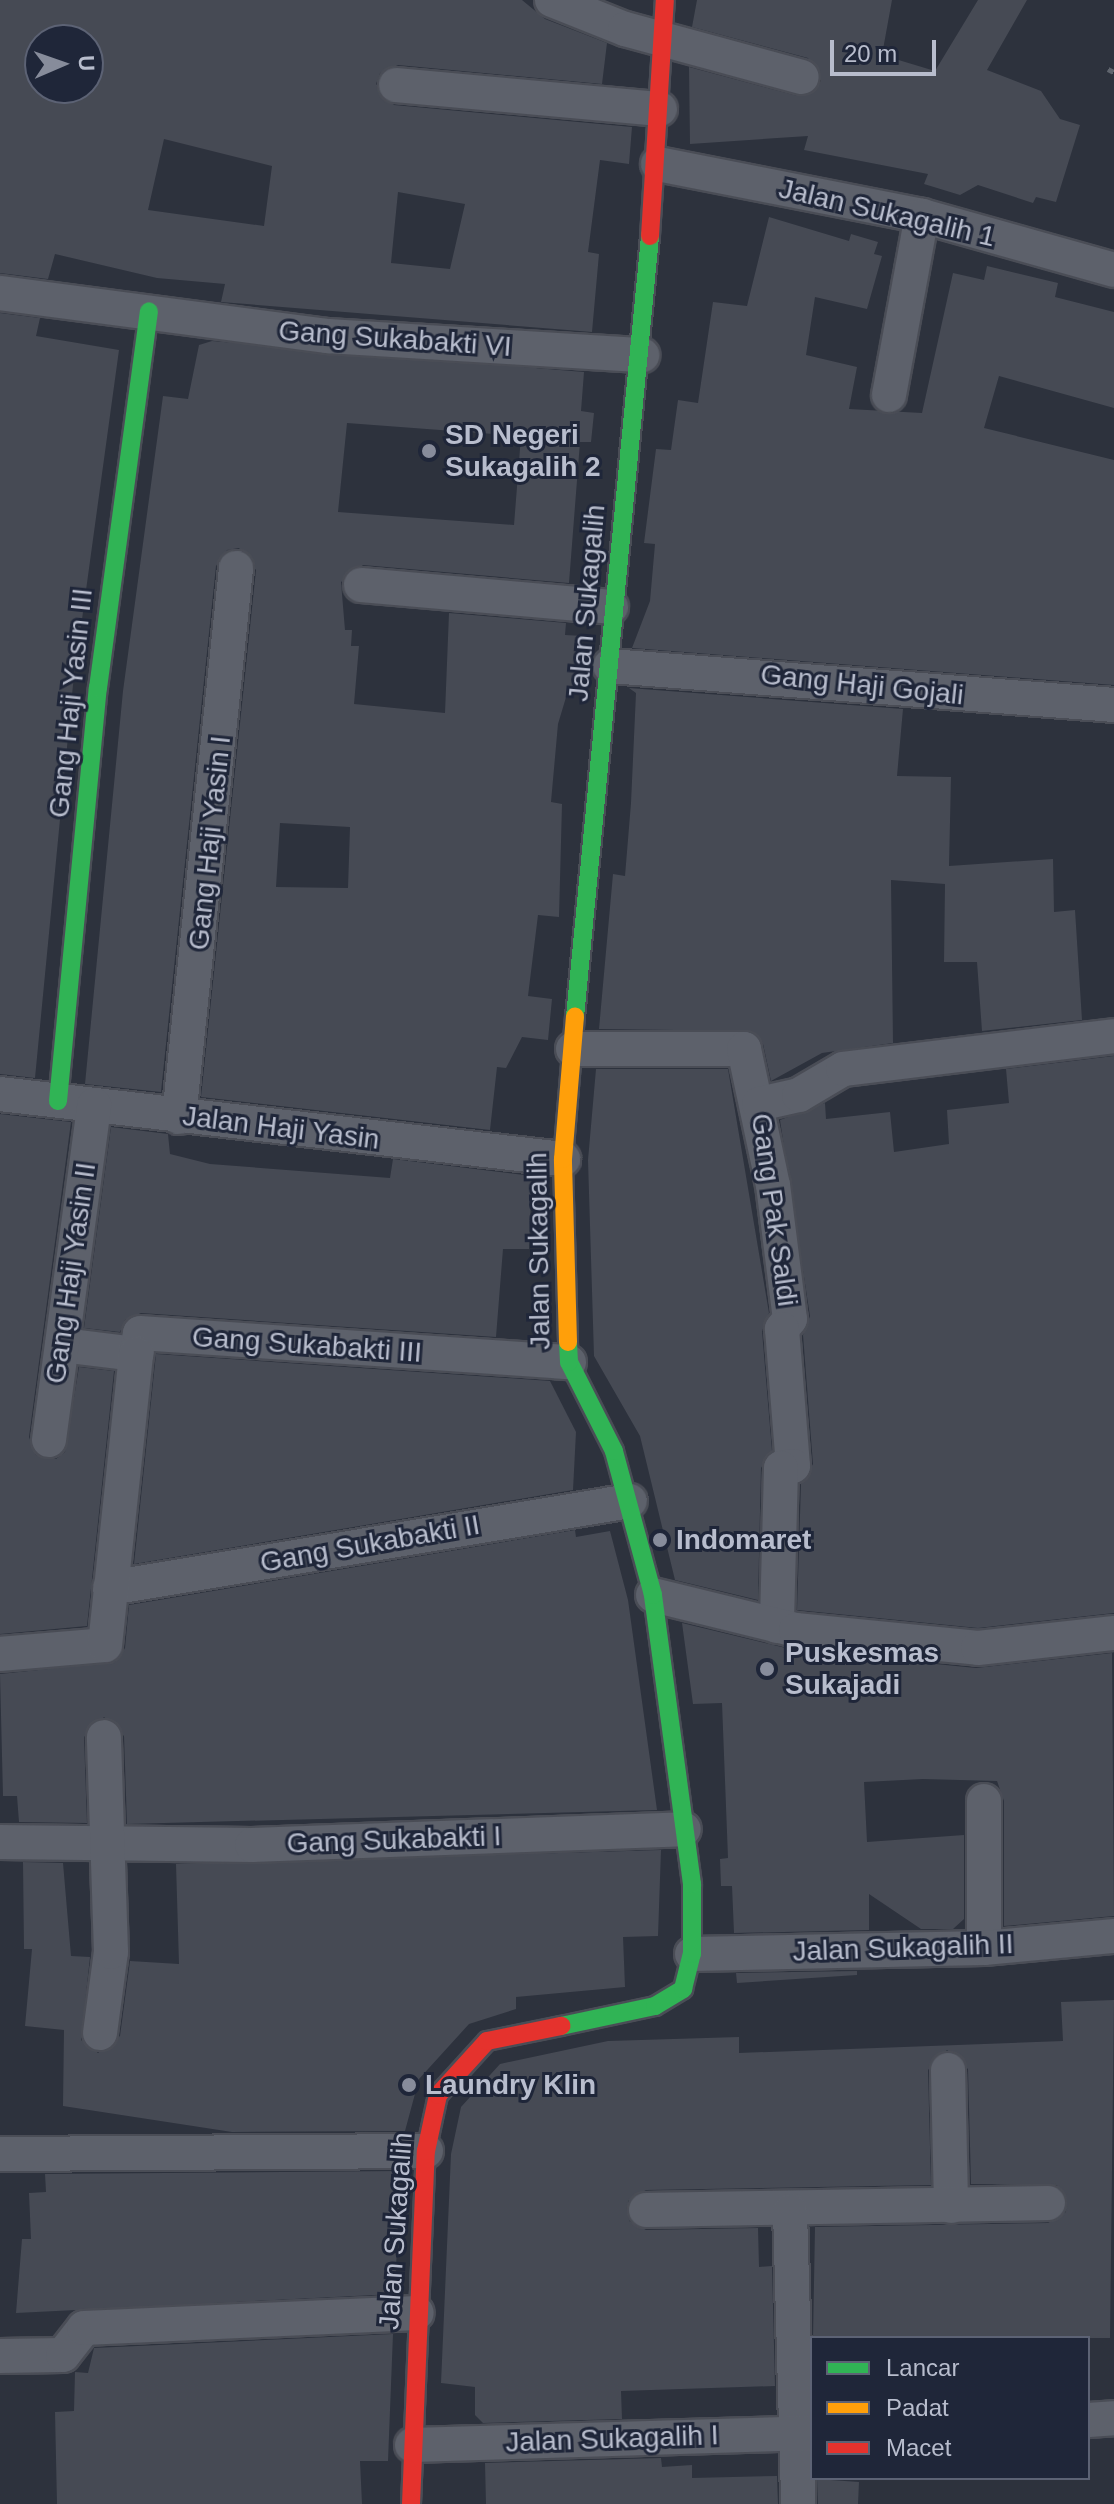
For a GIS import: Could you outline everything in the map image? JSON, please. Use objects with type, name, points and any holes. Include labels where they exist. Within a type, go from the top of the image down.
[{"type":"street","points":[[552,0],[666,40],[802,77]]},
{"type":"street","name":"Jalan Sukagalih","points":[[411,2504],[426,2151],[438,2095],[471,2050],[515,2032],[655,2006],[683,1989],[692,1954],[684,1829],[653,1595],[630,1501],[569,1362],[563,1159],[610,666],[611,607],[642,355],[658,164],[666,40],[665,0]]},
{"type":"street","points":[[396,85],[660,109]]},
{"type":"street","name":"Jalan Sukagalih 1","points":[[658,164],[922,216],[1114,270]]},
{"type":"street","points":[[889,395],[922,216]]},
{"type":"street","name":"Gang Sukabakti VI","points":[[0,293],[328,336],[642,355]]},
{"type":"street","name":"Gang Haji Yasin III","points":[[58,1101],[98,688],[149,311]]},
{"type":"street","name":"Gang Haji Yasin I","points":[[179,1117],[236,568]]},
{"type":"street","points":[[361,585],[611,607]]},
{"type":"street","name":"Gang Haji Gojali","points":[[610,666],[1114,705]]},
{"type":"street","points":[[759,1104],[799,1095],[843,1069],[1114,1036]]},
{"type":"street","name":"Gang Pak Saldi","points":[[573,1049],[740,1046],[759,1104],[790,1319],[782,1329],[793,1466],[781,1468],[777,1626]]},
{"type":"street","name":"Jalan Haji Yasin","points":[[0,1094],[563,1159]]},
{"type":"street","name":"Gang Haji Yasin II","points":[[49,1440],[94,1105]]},
{"type":"street","name":"Gang Sukabakti III","points":[[136,1354],[140,1333],[569,1362]]},
{"type":"street","points":[[0,1654],[105,1645],[136,1354],[62,1345]]},
{"type":"street","name":"Gang Sukabakti II","points":[[110,1588],[630,1501]]},
{"type":"street","points":[[653,1595],[777,1626],[978,1648],[1114,1633]]},
{"type":"street","points":[[100,2033],[111,1952],[103,1847],[104,1737]]},
{"type":"street","points":[[984,1801],[984,1948]]},
{"type":"street","name":"Gang Sukabakti I","points":[[0,1842],[75,1839],[103,1847],[684,1829]]},
{"type":"street","name":"Jalan Sukagalih II","points":[[692,1954],[984,1948],[1114,1936]]},
{"type":"street","points":[[948,2070],[951,2206]]},
{"type":"street","points":[[0,2154],[426,2151]]},
{"type":"street","points":[[646,2210],[790,2211],[1048,2203]]},
{"type":"street","points":[[790,2211],[803,2433],[798,2504]]},
{"type":"street","points":[[0,2356],[63,2355],[84,2328],[417,2313]]},
{"type":"street","points":[[1090,2420],[1114,2418]]},
{"type":"street","name":"Jalan Sukagalih I","points":[[412,2445],[803,2433]]},
{"type":"building","points":[[0,0],[522,0],[545,19],[607,43],[602,84],[398,65],[380,73],[376,84],[394,105],[632,127],[629,164],[600,160],[588,252],[599,254],[592,332],[221,302],[225,284],[157,278],[55,254],[48,279],[0,273]],"holes":[[[164,139],[272,166],[264,226],[148,210]],[[398,192],[465,204],[450,269],[391,263]]]},
{"type":"building","points":[[697,0],[892,0],[882,55],[935,71],[978,0],[1027,0],[987,70],[1041,91],[1060,119],[1080,125],[1056,202],[1036,197],[1033,203],[978,185],[960,195],[924,184],[928,174],[804,150],[808,136],[690,144],[689,67],[798,96],[821,81],[808,58],[692,27]]},
{"type":"building","points":[[769,217],[849,241],[851,234],[878,242],[874,254],[882,256],[867,309],[815,297],[806,355],[857,367],[849,409],[922,413],[953,273],[984,280],[987,266],[1058,283],[1055,297],[1114,312],[1114,408],[999,376],[984,428],[1114,460],[1114,685],[632,648],[650,601],[655,544],[644,543],[656,449],[671,450],[678,400],[698,403],[713,302],[747,306]]},
{"type":"building","points":[[0,313],[40,318],[36,336],[119,350],[73,685],[35,1078],[0,1074]]},
{"type":"building","points":[[212,341],[584,372],[581,411],[594,413],[591,442],[580,442],[569,583],[363,565],[341,582],[345,630],[352,630],[351,646],[359,646],[354,704],[445,713],[449,613],[566,623],[565,635],[583,636],[578,694],[567,694],[558,724],[551,802],[562,804],[559,917],[538,915],[528,996],[552,999],[548,1040],[522,1037],[506,1068],[497,1067],[490,1130],[201,1097],[256,570],[239,548],[227,550],[216,566],[161,1092],[85,1084],[123,691],[163,396],[188,399],[199,345]],"holes":[[[347,423],[521,436],[514,525],[338,512]],[[280,823],[350,827],[348,888],[276,887]]]},
{"type":"building","points":[[629,688],[903,709],[897,776],[951,777],[949,866],[1053,859],[1054,912],[1075,910],[1082,1020],[982,1031],[977,962],[944,962],[945,884],[891,880],[893,1043],[822,1053],[771,1081],[763,1044],[752,1031],[599,1029],[613,874],[625,876],[636,693]]},
{"type":"building","points":[[1114,1056],[1114,1613],[978,1628],[797,1610],[801,1484],[813,1464],[803,1335],[810,1316],[780,1120],[825,1103],[826,1119],[890,1112],[894,1152],[949,1144],[947,1110],[1009,1103],[1006,1069]]},
{"type":"building","points":[[596,1069],[728,1069],[769,1313],[762,1331],[772,1451],[761,1468],[758,1600],[675,1580],[640,1436],[594,1356],[588,1160]]},
{"type":"building","points":[[0,1114],[71,1122],[29,1437],[36,1455],[56,1459],[65,1452],[79,1367],[114,1371],[87,1626],[0,1634]]},
{"type":"building","points":[[111,1127],[168,1134],[170,1154],[210,1164],[390,1178],[393,1159],[532,1176],[529,1249],[503,1249],[496,1337],[141,1313],[125,1320],[120,1332],[84,1328]]},
{"type":"building","points":[[156,1354],[550,1381],[576,1432],[573,1490],[134,1564]]},
{"type":"building","points":[[575,1530],[576,1537],[610,1531],[628,1600],[657,1810],[127,1824],[124,1736],[104,1717],[84,1737],[87,1823],[19,1822],[17,1796],[3,1796],[0,1674],[115,1662],[125,1648],[129,1605]]},
{"type":"building","points":[[682,1623],[794,1650],[976,1668],[1112,1653],[1114,1916],[1004,1926],[1004,1801],[997,1781],[923,1779],[864,1782],[867,1842],[964,1835],[964,1919],[953,1929],[921,1929],[869,1894],[869,1930],[734,1933],[732,1886],[721,1886],[720,1859],[728,1858],[722,1703],[693,1704]]},
{"type":"building","points":[[661,1850],[658,1936],[623,1937],[625,1987],[516,1997],[516,2009],[469,2024],[419,2079],[405,2131],[232,2132],[63,2106],[64,2030],[25,2026],[32,1949],[24,1949],[23,1862],[63,1863],[71,1956],[90,1957],[81,2040],[98,2053],[120,2036],[130,1961],[179,1964],[176,1864]]},
{"type":"building","points":[[857,1971],[857,1975],[737,1983],[736,1973]]},
{"type":"building","points":[[1114,2000],[1110,2338],[813,2336],[815,2227],[1048,2223],[1066,2212],[1057,2185],[971,2184],[968,2069],[947,2050],[928,2070],[931,2185],[646,2190],[628,2201],[629,2221],[646,2230],[758,2228],[759,2267],[772,2266],[775,2386],[621,2391],[622,2419],[483,2423],[475,2415],[475,2387],[441,2383],[451,2154],[461,2107],[500,2064],[608,2041],[739,2037],[739,2053],[1063,2041],[1061,2002]]},
{"type":"building","points":[[400,2171],[395,2294],[16,2313],[22,2239],[31,2239],[29,2193],[46,2192],[45,2174]]},
{"type":"building","points":[[393,2334],[388,2461],[360,2461],[362,2504],[57,2504],[55,2412],[74,2411],[75,2372],[88,2373],[94,2348]]},
{"type":"building","points":[[661,2458],[662,2467],[692,2465],[692,2478],[777,2476],[778,2504],[486,2504],[485,2463]]},
{"type":"building","points":[[817,2480],[859,2482],[858,2504],[818,2504]]},
{"type":"traffic: fast","points":[[575,1017],[650,236]]},
{"type":"traffic: fast","points":[[58,1101],[98,688],[149,311]]},
{"type":"traffic: fast","points":[[561,2026],[655,2006],[683,1989],[692,1954],[692,1884],[653,1595],[614,1451],[569,1362],[568,1342]]},
{"type":"traffic: slow","points":[[568,1342],[563,1159],[575,1017]]},
{"type":"traffic: jam","points":[[650,236],[665,0]]},
{"type":"traffic: jam","points":[[411,2504],[426,2151],[438,2095],[487,2041],[561,2026]]},
{"type":"place","name":"SD Negeri Sukagalih 2","points":[[429,451]]},
{"type":"place","name":"Indomaret","points":[[660,1540]]},
{"type":"place","name":"Puskesmas Sukajadi","points":[[767,1669]]},
{"type":"place","name":"Laundry Klin","points":[[409,2085]]}]
